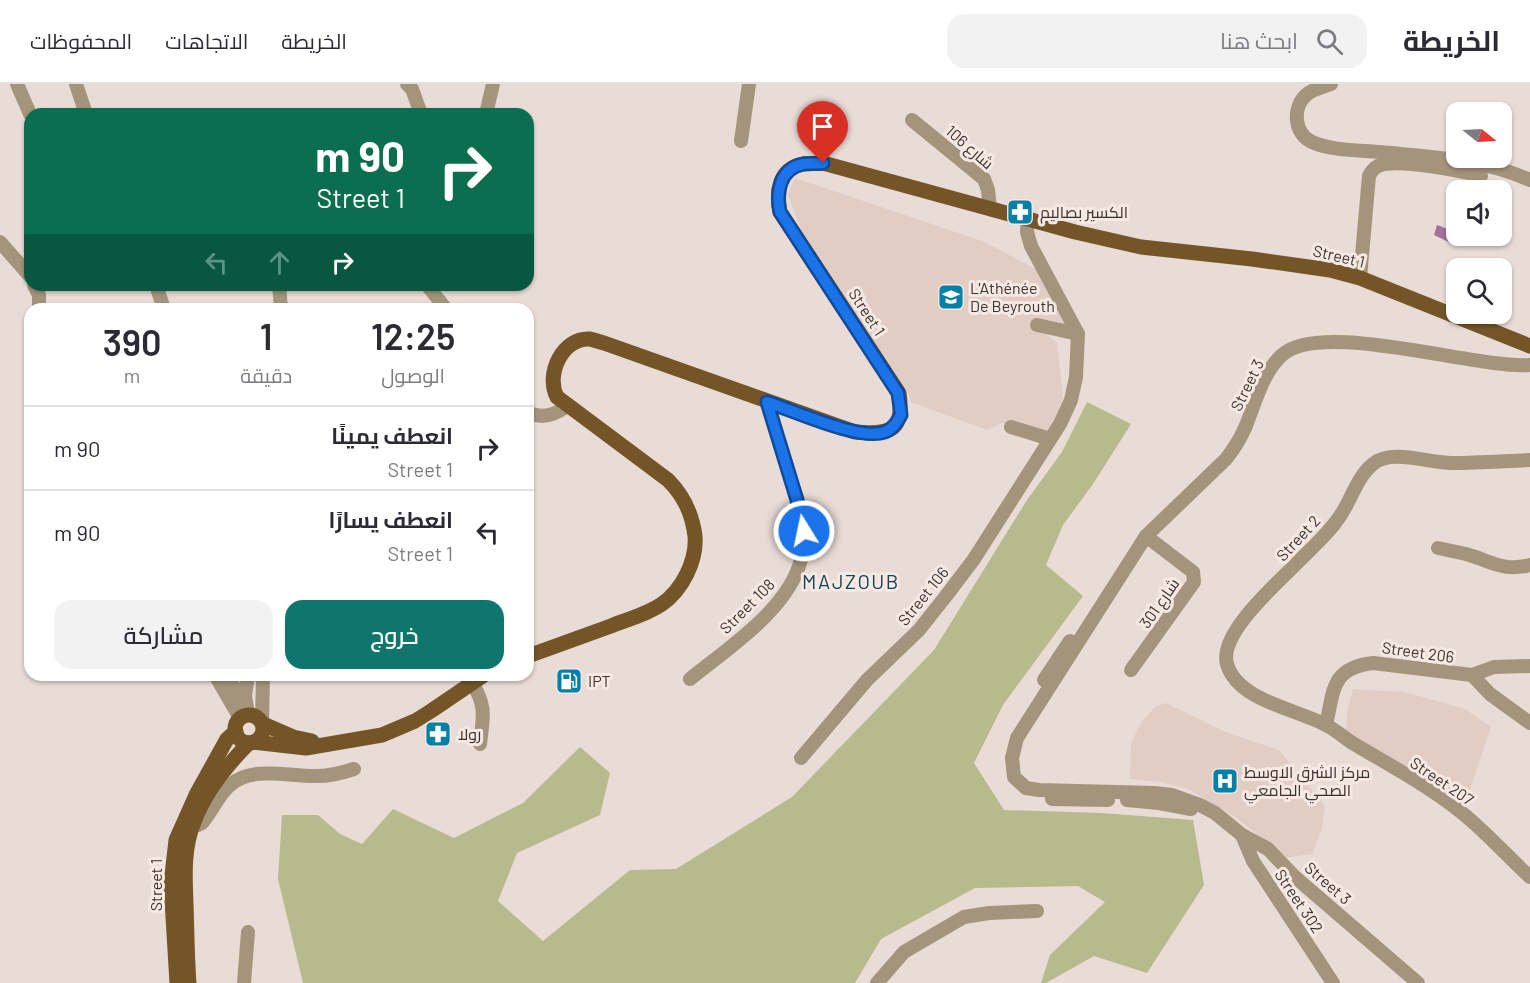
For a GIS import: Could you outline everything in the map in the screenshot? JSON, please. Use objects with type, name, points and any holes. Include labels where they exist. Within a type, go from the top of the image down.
[{"type":"main road","name":"Street 1","points":[[534,654],[643,614],[662,604],[674,592],[693,561],[695,542],[693,524],[680,492],[668,480],[567,406],[557,396],[552,374],[564,351],[573,344],[588,339],[855,432],[874,434],[885,432],[891,429],[901,415],[898,393],[780,212],[777,193],[782,179],[793,168],[802,164],[823,163],[1075,232],[1141,247],[1330,270],[1360,278],[1530,346]]},
{"type":"main road","points":[[323,745],[293,737],[262,724],[256,716],[242,720],[240,739],[251,743],[300,748],[323,745],[374,737],[397,729],[431,711],[475,681]]},
{"type":"main road","name":"Street 1","points":[[189,983],[184,874],[188,822],[228,739],[242,720]]},
{"type":"main road","points":[[251,743],[257,741],[263,734],[262,724]]},
{"type":"main road","name":"Street 1","points":[[177,983],[172,869],[176,840],[214,785],[251,743]]},
{"type":"street","points":[[17,84],[27,108]]},
{"type":"street","points":[[76,84],[84,108]]},
{"type":"street","points":[[407,84],[419,108]]},
{"type":"street","points":[[487,108],[493,84]]},
{"type":"street","points":[[741,141],[749,84]]},
{"type":"street","points":[[1331,84],[1305,95],[1297,113],[1301,135],[1310,141],[1463,160],[1490,166],[1530,180]]},
{"type":"street","name":"شارع 106","points":[[912,120],[984,179],[990,208]]},
{"type":"street","points":[[1360,278],[1368,182],[1373,170],[1378,166],[1388,164],[1428,166],[1481,176]]},
{"type":"street","points":[[1011,427],[1050,439],[1071,400],[1078,366],[1078,334],[1031,246],[1028,218]]},
{"type":"street","points":[[0,242],[24,269]]},
{"type":"street","points":[[432,291],[441,303]]},
{"type":"street","points":[[1037,325],[1078,334]]},
{"type":"street","name":"Street 3","points":[[1418,983],[1296,877],[1268,849],[1242,835],[1215,813],[1199,812],[1159,803],[1113,799],[1072,800],[1032,797],[1013,786],[1007,775],[1006,750],[1021,717],[1057,658],[1095,608],[1108,595],[1146,536],[1226,459],[1237,445],[1266,378],[1282,355],[1290,349],[1316,342],[1362,343],[1530,365]]},
{"type":"street","name":"Street 108","points":[[690,679],[777,604],[787,591],[800,560],[804,531],[801,513],[767,402]]},
{"type":"street","points":[[534,415],[543,417],[567,406]]},
{"type":"street","name":"Street 106","points":[[801,758],[867,680],[919,630],[946,596],[974,559],[1050,439]]},
{"type":"street","name":"Street 2","points":[[1326,725],[1265,700],[1246,690],[1235,679],[1227,664],[1227,658],[1233,633],[1239,623],[1324,537],[1341,514],[1357,484],[1375,462],[1398,457],[1450,464],[1530,460]]},
{"type":"street","name":"شارع 301","points":[[1131,670],[1194,582],[1195,576],[1193,572],[1146,536]]},
{"type":"street","points":[[1438,548],[1466,554],[1503,567],[1515,568],[1530,565]]},
{"type":"street","name":"Street 206","points":[[1326,725],[1335,684],[1349,668],[1356,664],[1373,663],[1472,675],[1490,694],[1530,723]]},
{"type":"street","points":[[1472,675],[1494,667],[1530,666]]},
{"type":"street","points":[[219,681],[242,720]]},
{"type":"street","points":[[230,681],[236,690],[242,720]]},
{"type":"street","points":[[242,720],[247,681]]},
{"type":"street","points":[[262,724],[263,681]]},
{"type":"street","points":[[478,681],[479,694],[484,708],[480,744]]},
{"type":"street","name":"Street 207","points":[[1326,725],[1460,811],[1530,877]]},
{"type":"street","points":[[188,822],[202,823],[226,789],[241,779],[269,773],[318,776],[354,769]]},
{"type":"street","name":"Street 302","points":[[1242,835],[1253,861],[1333,983]]},
{"type":"street","points":[[877,983],[904,952],[964,917],[989,913],[1037,911]]},
{"type":"street","points":[[244,983],[248,932]]},
{"type":"shaded area","name":"L'Athénée De Beyrouth","points":[[795,178],[985,242],[1041,272],[1077,333],[1032,323],[1057,343],[1063,398],[1049,432],[1002,423],[987,430],[911,402],[908,392],[801,230],[788,195]]},
{"type":"shaded area","points":[[1437,225],[1446,228],[1446,241],[1434,235]]},
{"type":"shaded area","points":[[1353,689],[1404,692],[1465,709],[1491,727],[1464,807],[1345,737],[1348,708]]},
{"type":"shaded area","name":"مركز الشرق الاوسط الصحي الجامعي","points":[[1166,703],[1223,731],[1279,750],[1325,806],[1322,829],[1312,854],[1283,858],[1235,817],[1188,789],[1161,782],[1130,779],[1131,743],[1142,721],[1155,707]]},
{"type":"green space","points":[[1087,402],[1131,424],[1093,484],[1063,525],[1046,565],[1083,596],[1003,705],[974,763],[1004,810],[1102,813],[1193,820],[1204,885],[1147,973],[1094,956],[1046,983],[1041,983],[1050,955],[1105,902],[1078,886],[975,888],[881,939],[855,983],[303,983],[278,879],[282,815],[318,815],[340,834],[362,844],[393,809],[454,838],[523,803],[580,747],[610,773],[600,815],[517,853],[498,901],[543,941],[630,870],[676,869],[792,797],[934,650],[1027,500],[1062,452]]},
{"type":"place","name":"الكسير بصاليم","points":[[1020,212]]},
{"type":"place","name":"L'Athénée De Beyrouth","points":[[951,297]]},
{"type":"place","name":"IPT","points":[[569,681]]},
{"type":"place","name":"رولا","points":[[438,734]]},
{"type":"place","name":"مركز الشرق الاوسط الصحي الجامعي","points":[[1225,781]]},
{"type":"district","name":"MAJZOUB","points":[[851,582]]},
{"type":"route","points":[[804,531],[790,473],[767,402],[855,432],[874,434],[891,429],[901,415],[898,393],[780,212],[777,193],[782,179],[793,168],[802,164],[823,163]]}]
